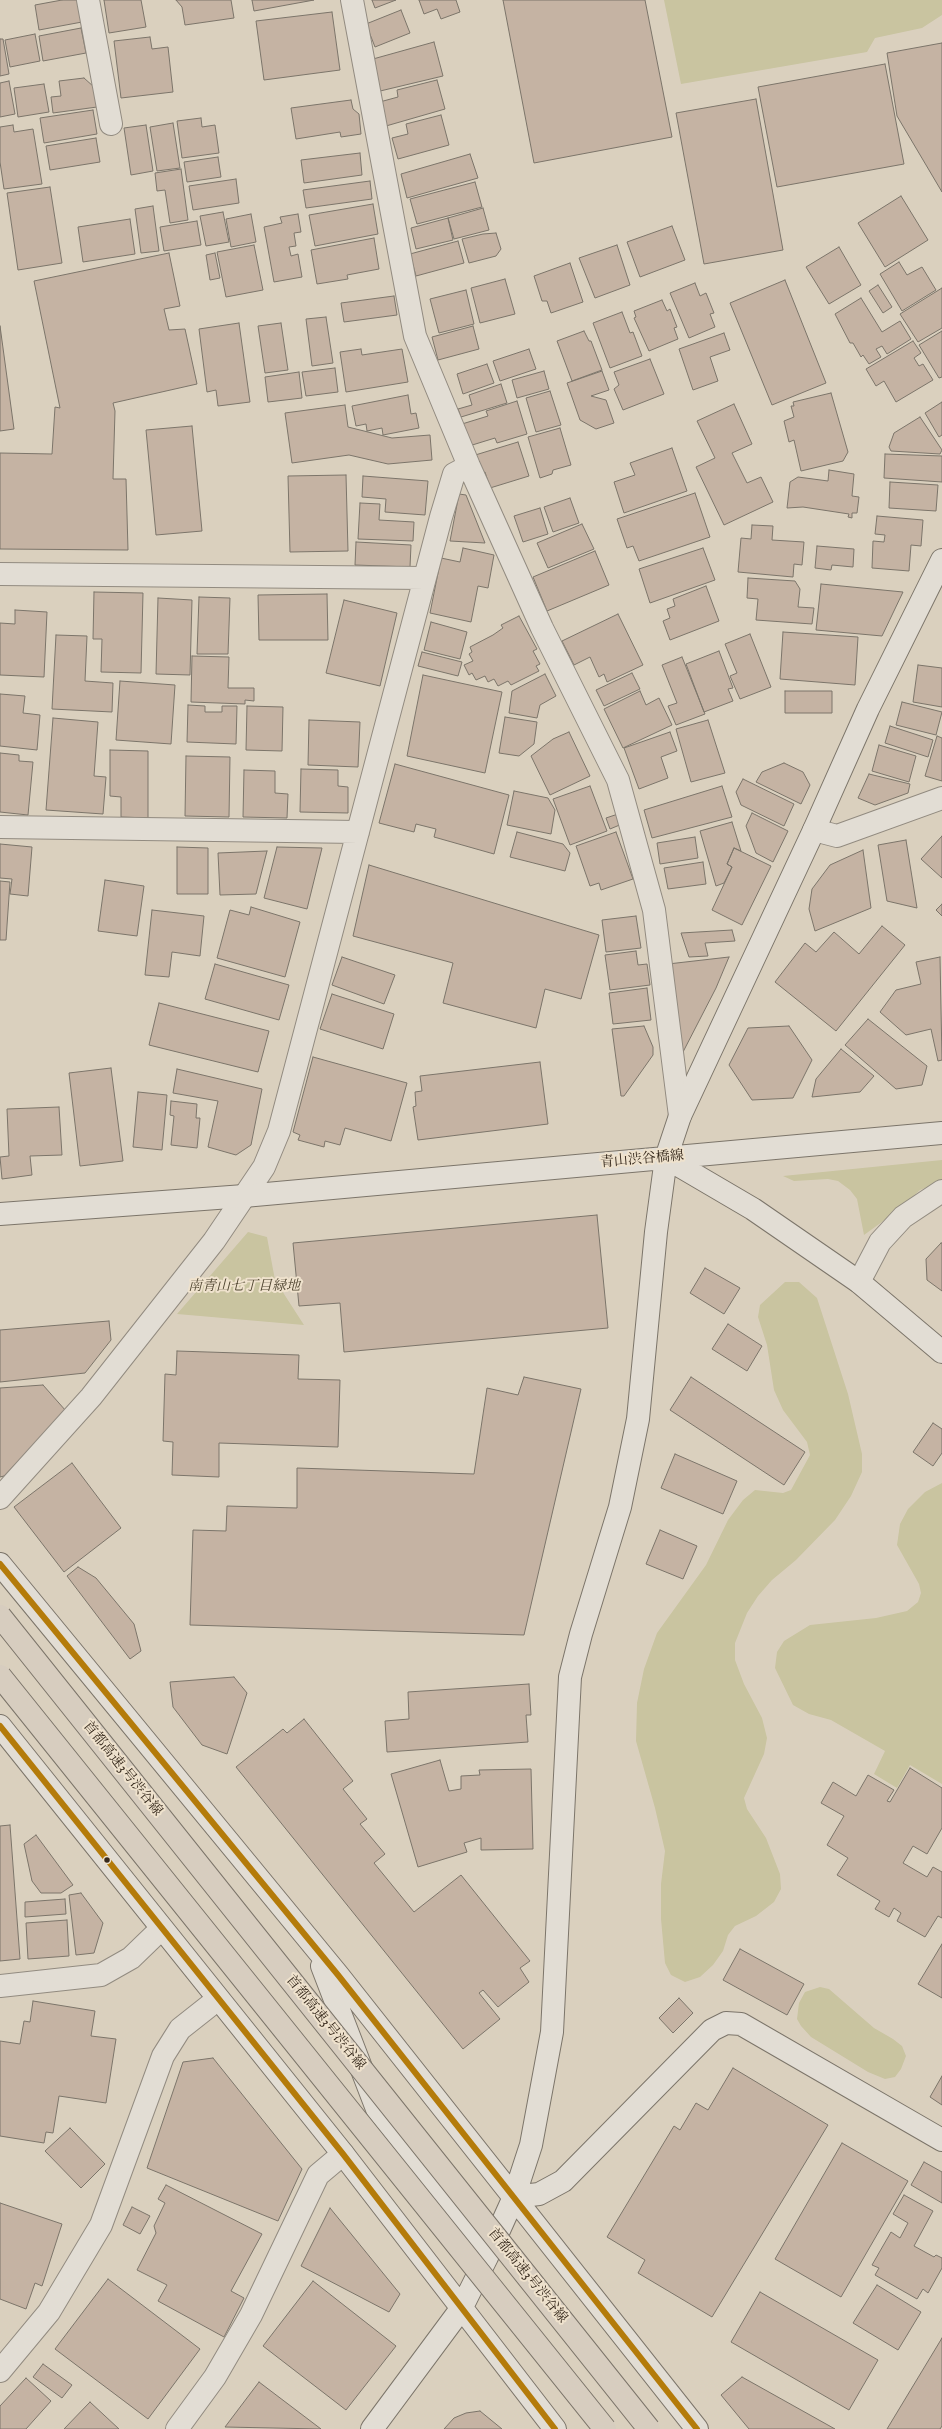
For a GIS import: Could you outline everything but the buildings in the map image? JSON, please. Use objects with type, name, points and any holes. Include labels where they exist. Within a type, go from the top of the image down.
[{"type":"highway","name":"首都高速3号渋谷線","points":[[0,1616],[649,2429]]},
{"type":"highway","points":[[0,1676],[605,2429]]},
{"type":"street","points":[[88,0],[110,124]]},
{"type":"street","points":[[352,0],[415,336],[469,466],[542,628],[618,780],[654,910],[680,1116]]},
{"type":"street","points":[[0,1498],[91,1397],[214,1241],[264,1167],[278,1131],[454,474],[469,466]]},
{"type":"street","points":[[372,2429],[461,2309],[487,2257],[514,2197],[531,2145],[552,2032],[558,1960],[570,1677],[581,1634],[620,1507],[638,1419],[656,1232],[666,1158],[680,1116],[814,830],[868,709],[942,560]]},
{"type":"street","points":[[0,574],[425,578]]},
{"type":"street","points":[[814,830],[836,836],[942,798]]},
{"type":"street","points":[[0,827],[358,832]]},
{"type":"street","name":"青山渋谷橋線","points":[[0,1214],[244,1196],[942,1133]]},
{"type":"street","points":[[666,1158],[753,1210],[859,1282],[942,1352]]},
{"type":"street","points":[[859,1282],[880,1242],[903,1217],[942,1191]]},
{"type":"street","points":[[0,1564],[315,1948],[698,2429]]},
{"type":"street","points":[[0,1726],[161,1929],[343,2154],[555,2429]]},
{"type":"street","points":[[0,1986],[101,1975],[131,1958],[161,1929]]},
{"type":"street","points":[[315,1948],[377,2109],[479,2238],[487,2257]]},
{"type":"street","points":[[0,2371],[49,2312],[102,2225],[163,2056],[180,2028],[218,1999]]},
{"type":"street","points":[[514,2197],[539,2194],[563,2181],[712,2030],[726,2023],[741,2024],[942,2140]]},
{"type":"street","points":[[177,2429],[215,2377],[251,2315],[318,2175],[343,2154]]},
{"type":"green space","points":[[664,0],[942,0],[942,15],[922,28],[875,38],[867,52],[681,84]]},
{"type":"green space","points":[[942,1160],[942,1181],[920,1190],[897,1211],[864,1235],[857,1199],[850,1190],[838,1181],[828,1179],[794,1181],[783,1176]]},
{"type":"green space","name":"南青山七丁目緑地","points":[[248,1232],[267,1237],[275,1280],[304,1325],[177,1314]]},
{"type":"green space","points":[[785,1282],[799,1282],[817,1298],[848,1394],[862,1454],[862,1472],[851,1496],[835,1520],[796,1560],[772,1580],[758,1596],[747,1613],[735,1643],[735,1660],[744,1684],[762,1718],[767,1738],[764,1754],[744,1798],[747,1809],[766,1838],[780,1874],[781,1889],[774,1902],[756,1916],[735,1926],[728,1935],[723,1951],[713,1965],[700,1977],[685,1982],[671,1975],[665,1963],[661,1919],[661,1884],[665,1851],[655,1808],[636,1741],[637,1703],[644,1669],[657,1633],[706,1565],[728,1520],[743,1500],[755,1490],[783,1493],[791,1490],[810,1455],[807,1442],[783,1410],[774,1390],[767,1345],[758,1317],[760,1305]]},
{"type":"green space","points":[[942,1483],[942,1784],[910,1765],[897,1788],[874,1774],[885,1751],[831,1720],[809,1714],[793,1705],[775,1668],[777,1652],[784,1641],[810,1625],[876,1618],[907,1611],[918,1602],[921,1593],[919,1584],[897,1545],[900,1524],[908,1509],[925,1492]]},
{"type":"green space","points":[[820,1987],[829,1989],[874,2028],[902,2046],[906,2056],[901,2069],[895,2077],[885,2079],[868,2072],[811,2037],[801,2026],[797,2019],[799,2003],[805,1992]]},
{"type":"transit line","points":[[0,1564],[338,1975],[697,2429]]},
{"type":"transit line","points":[[0,1726],[343,2154],[555,2429]]}]
